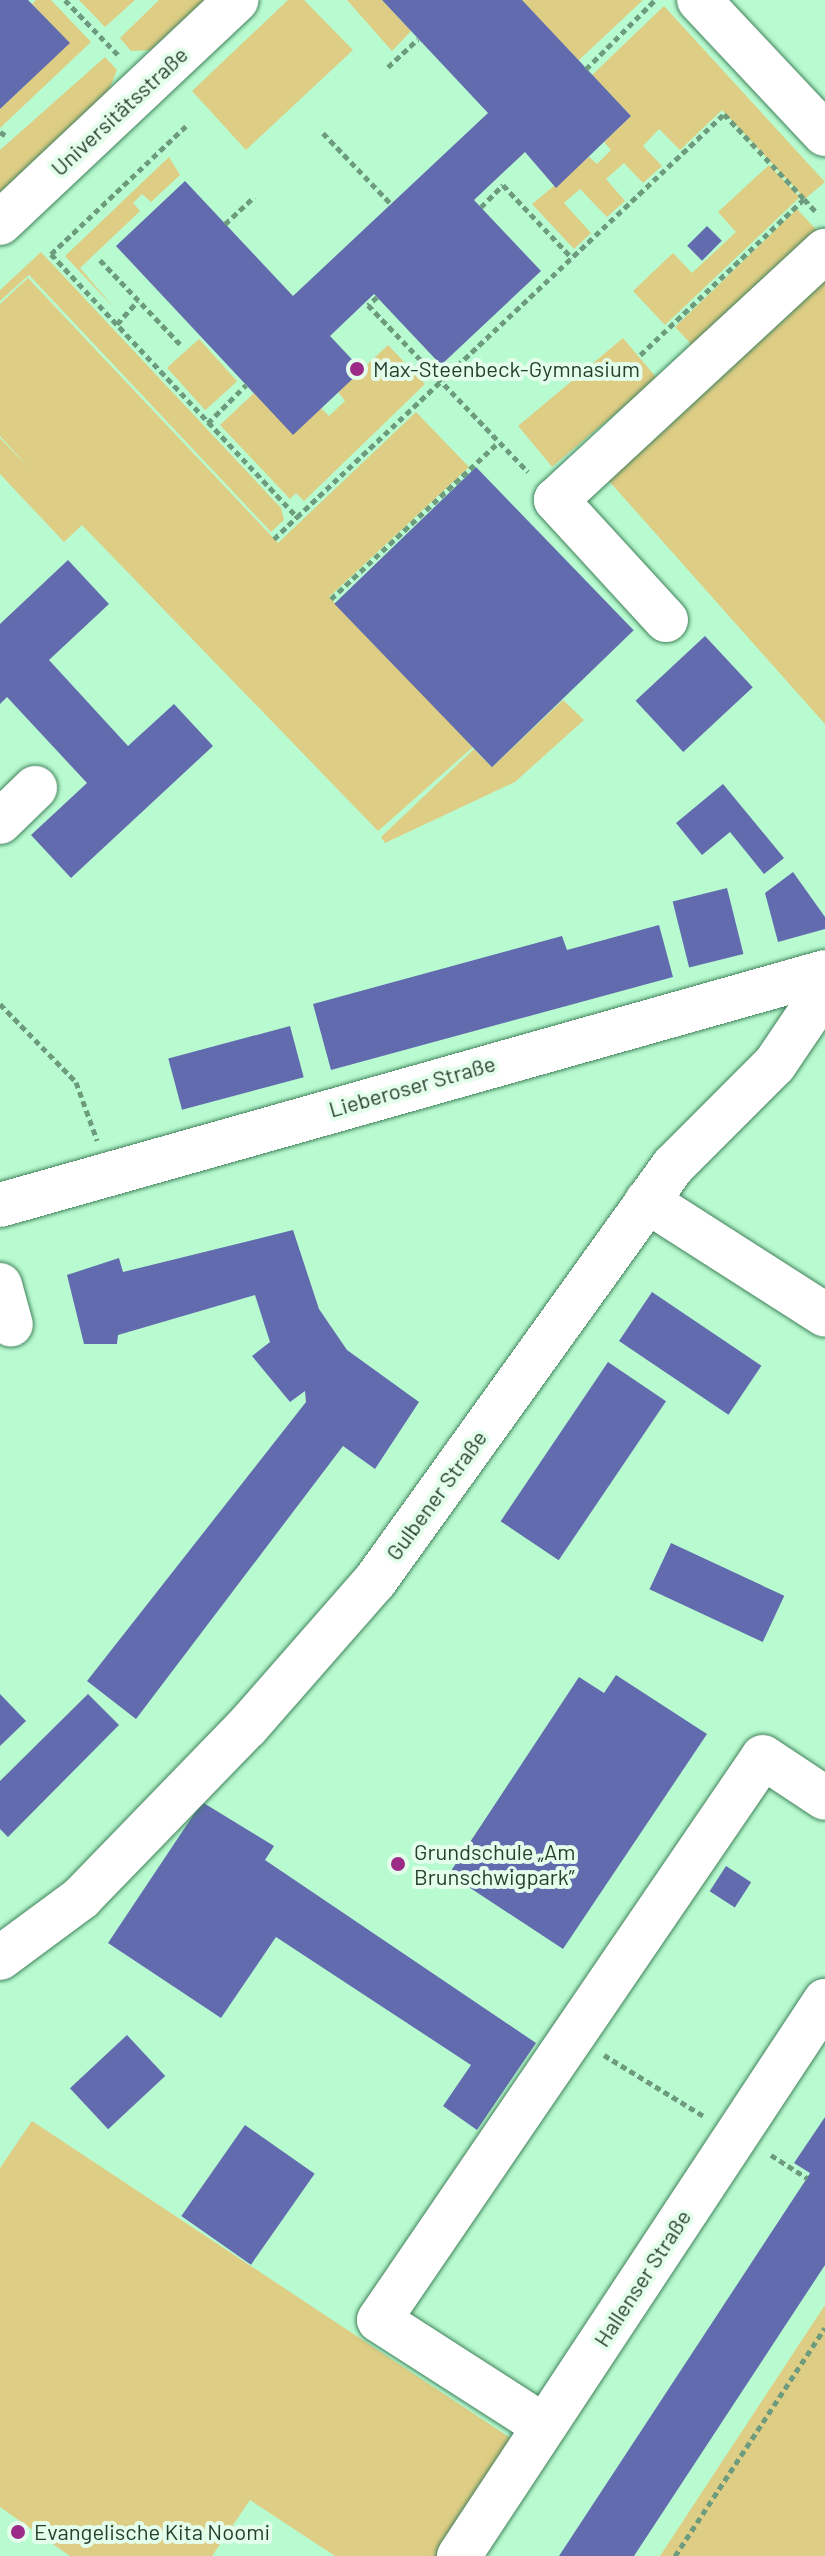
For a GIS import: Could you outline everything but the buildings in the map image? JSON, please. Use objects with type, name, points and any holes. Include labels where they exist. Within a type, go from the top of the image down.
[{"type":"street","name":"Universitätsstraße","points":[[0,223],[237,0]]},
{"type":"street","points":[[699,0],[825,134]]},
{"type":"street","points":[[666,620],[556,500],[825,251]]},
{"type":"street","points":[[0,822],[35,788]]},
{"type":"street","name":"Lieberoser Straße","points":[[0,1205],[825,972]]},
{"type":"street","name":"Gulbener Straße","points":[[0,1958],[81,1898],[247,1727],[375,1581],[673,1166],[775,1064],[825,990]]},
{"type":"street","points":[[647,1201],[825,1315]]},
{"type":"street","points":[[544,2426],[379,2320],[763,1757],[825,1798]]},
{"type":"street","name":"Hallenser Straße","points":[[459,2556],[825,2001]]},
{"type":"path","points":[[65,0],[105,42]]},
{"type":"path","points":[[586,69],[655,0]]},
{"type":"path","points":[[388,67],[418,39]]},
{"type":"path","points":[[274,539],[724,114],[804,199],[640,355]]},
{"type":"path","points":[[186,126],[51,254],[297,517]]},
{"type":"path","points":[[323,133],[391,204]]},
{"type":"path","points":[[481,207],[503,185],[572,258]]},
{"type":"path","points":[[225,224],[254,197]]},
{"type":"path","points":[[100,260],[182,346]]},
{"type":"path","points":[[377,297],[368,305],[556,500]]},
{"type":"path","points":[[117,324],[138,301]]},
{"type":"path","points":[[208,423],[246,385]]},
{"type":"path","points":[[331,599],[499,442]]},
{"type":"path","points":[[0,1004],[76,1082],[100,1148]]},
{"type":"path","points":[[573,2035],[710,2120]]},
{"type":"path","points":[[758,2147],[807,2178]]},
{"type":"path","points":[[675,2556],[825,2328]]},
{"type":"shaded area","points":[[36,0],[51,0],[91,42],[0,128],[0,109],[69,43],[32,4]]},
{"type":"shaded area","points":[[79,0],[135,0],[105,27]]},
{"type":"shaded area","points":[[159,0],[204,0],[151,50],[131,51],[120,38]]},
{"type":"shaded area","points":[[288,0],[304,0],[353,50],[246,150],[192,91]]},
{"type":"shaded area","points":[[347,0],[382,0],[411,31],[392,51]]},
{"type":"shaded area","points":[[522,0],[643,0],[578,61]]},
{"type":"shaded area","points":[[664,6],[825,182],[805,199],[722,110],[680,150],[659,129],[643,146],[662,166],[643,183],[624,163],[606,179],[625,201],[607,217],[580,189],[564,203],[591,233],[574,249],[532,204],[589,157],[597,164],[611,150],[604,142],[631,116],[592,75]]},
{"type":"shaded area","points":[[105,57],[117,70],[109,90],[0,195],[0,150]]},
{"type":"shaded area","points":[[169,157],[180,175],[151,202],[142,194],[133,203],[140,211],[80,268],[116,310],[65,256]]},
{"type":"shaded area","points":[[769,165],[800,197],[665,325],[633,291],[673,253],[692,273],[736,232],[718,212]]},
{"type":"shaded area","points":[[797,209],[823,237],[693,346],[675,327]]},
{"type":"shaded area","points":[[41,252],[281,508],[284,520],[271,532],[29,275],[0,301],[0,290]]},
{"type":"shaded area","points":[[825,269],[825,724],[601,472]]},
{"type":"shaded area","points":[[28,278],[278,543],[416,412],[469,467],[329,597],[473,747],[378,831],[82,525],[64,542],[0,474],[0,438],[30,469],[0,436],[0,304]]},
{"type":"shaded area","points":[[623,338],[657,379],[552,467],[518,426]]},
{"type":"shaded area","points":[[199,339],[237,381],[205,410],[167,368]]},
{"type":"shaded area","points":[[388,345],[425,384],[304,501],[296,493],[290,499],[220,425],[254,393],[293,434],[321,408],[329,416],[345,401],[338,392]]},
{"type":"shaded area","points":[[563,700],[584,720],[515,782],[385,843],[381,837],[474,749],[492,767]]},
{"type":"shaded area","points":[[32,2121],[515,2441],[443,2556],[335,2556],[250,2500],[212,2556],[70,2556],[0,2507],[0,2168]]},
{"type":"shaded area","points":[[825,2305],[825,2556],[660,2556]]},
{"type":"place","name":"Max-Steenbeck-Gymnasium","points":[[357,369]]},
{"type":"place","name":"Grundschule „Am Brunschwigpark”","points":[[398,1864]]},
{"type":"place","name":"Evangelische Kita Noomi","points":[[18,2532]]}]
